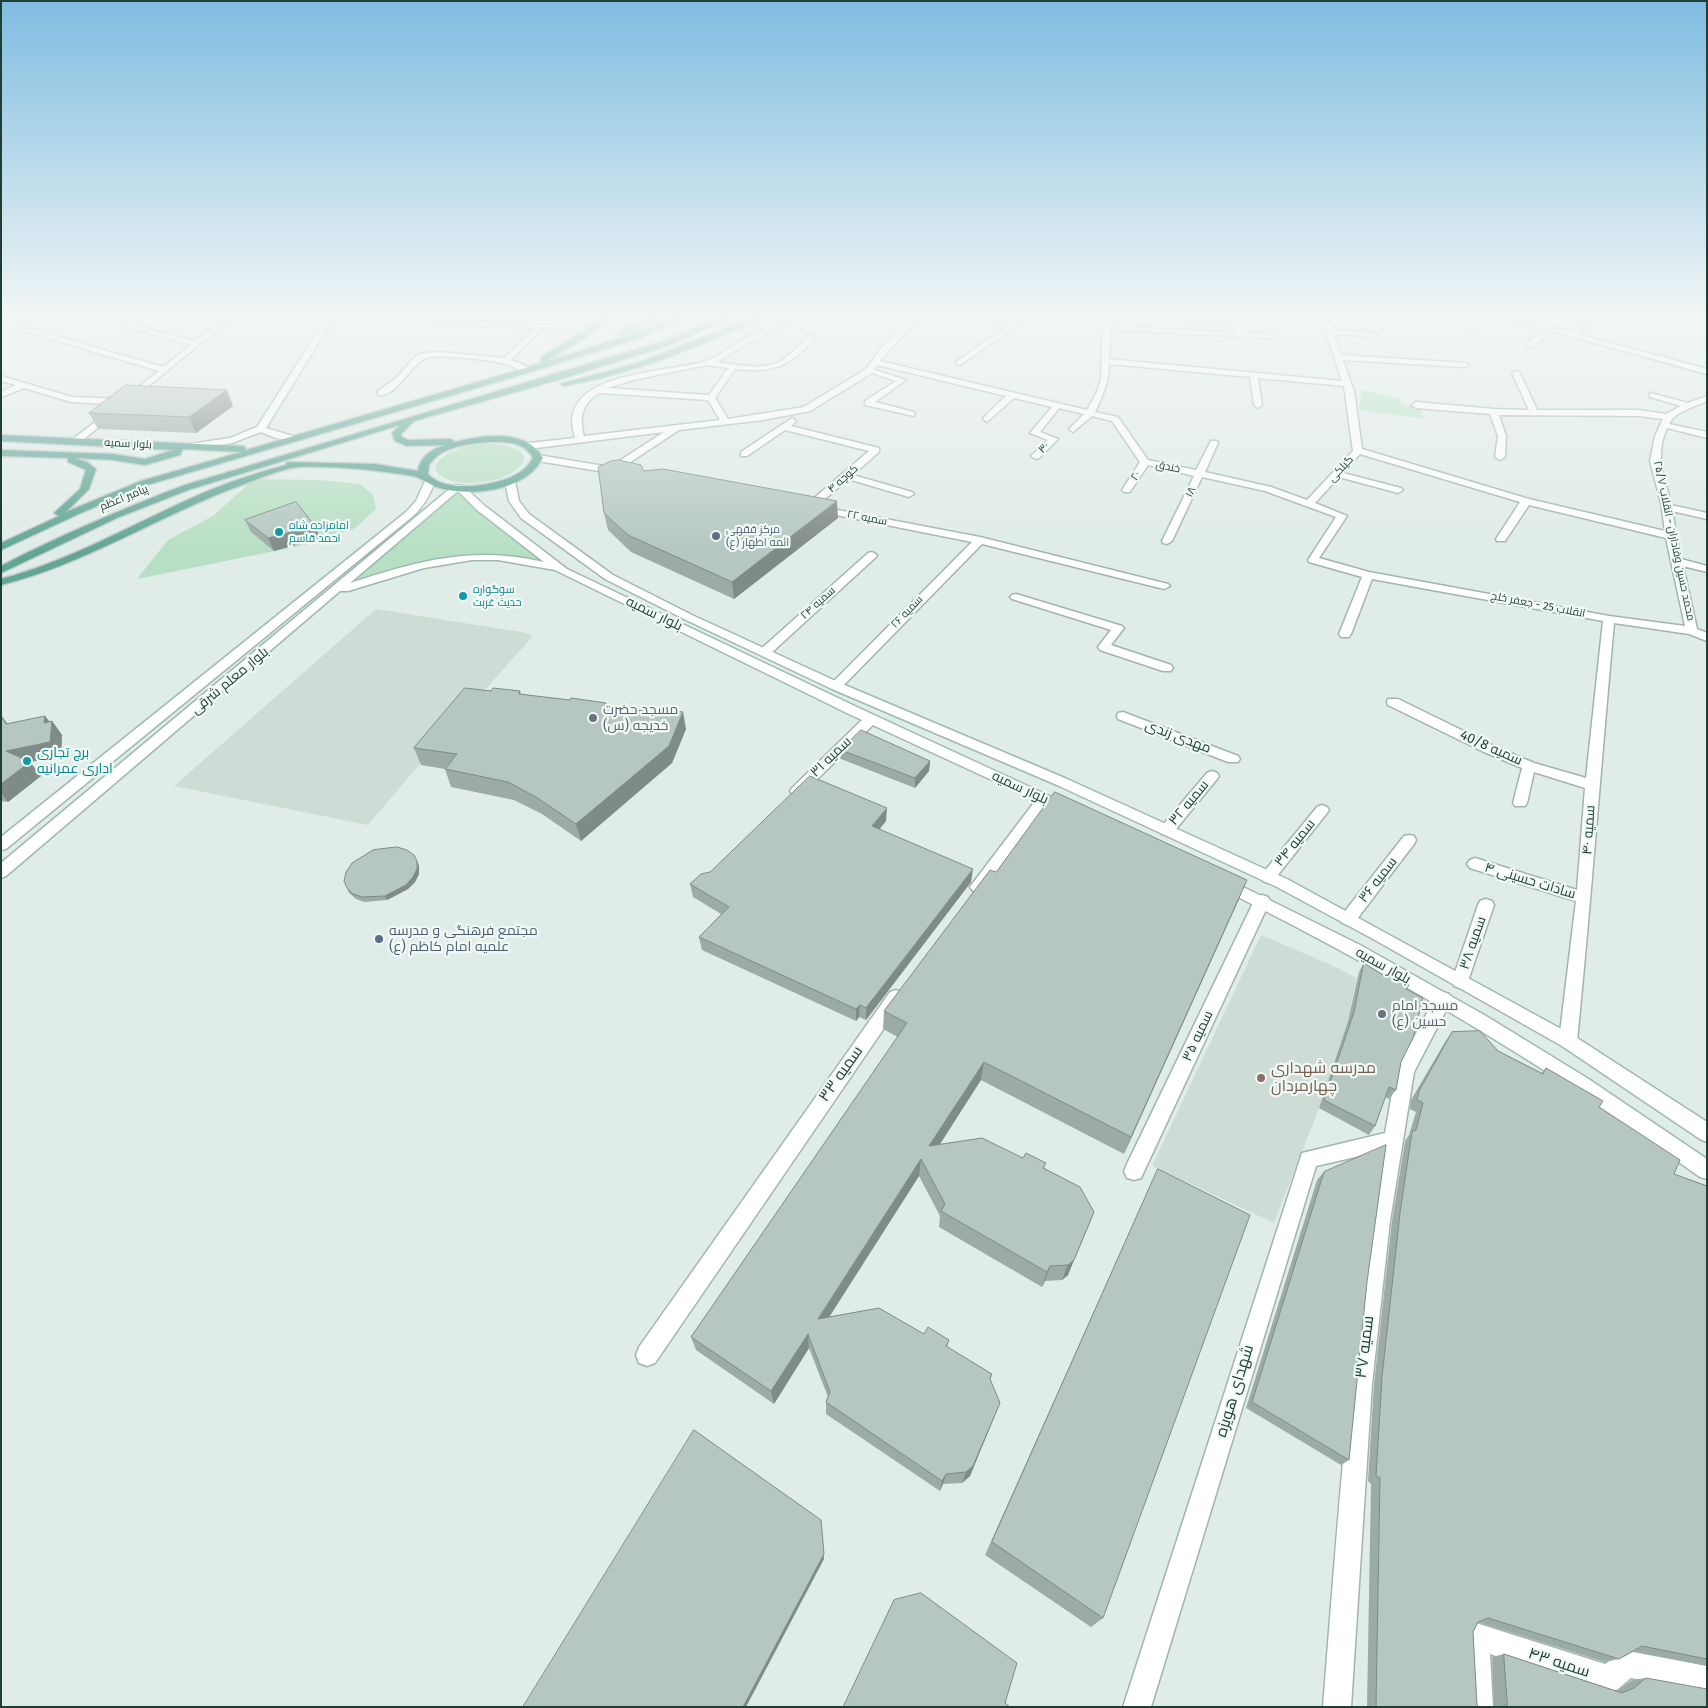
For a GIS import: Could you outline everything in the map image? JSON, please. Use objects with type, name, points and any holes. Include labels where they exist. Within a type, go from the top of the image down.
[{"type":"main road","name":"پیامبر اعظم","points":[[1,547],[106,498],[144,483],[447,394]]},
{"type":"main road","name":"پیامبر اعظم","points":[[1,570],[114,515],[188,487],[500,394]]},
{"type":"main road","points":[[262,464],[374,467],[427,478],[441,486],[458,488],[493,486],[510,481],[534,466],[538,458],[535,451],[529,446],[505,439],[407,443],[398,439],[396,433],[416,418]]},
{"type":"main road","name":"بلوار سمیه","points":[[1,438],[256,450]]},
{"type":"main road","points":[[427,478],[422,468],[433,455],[444,449],[473,440]]},
{"type":"main road","points":[[1,453],[113,457],[145,462],[177,453],[178,449],[174,446]]},
{"type":"main road","points":[[16,539],[58,514],[84,491],[90,480],[91,469],[84,464],[52,456]]},
{"type":"main road","points":[[1,594],[190,502],[262,474],[299,464]]},
{"type":"main road","points":[[190,502],[235,472]]},
{"type":"main road","points":[[1,582],[50,569]]},
{"type":"street","points":[[53,394],[71,399],[124,402]]},
{"type":"street","points":[[76,441],[134,394]]},
{"type":"street","points":[[261,429],[264,420],[281,394]]},
{"type":"street","points":[[580,438],[576,422],[582,404],[593,394]]},
{"type":"street","points":[[650,394],[711,398]]},
{"type":"street","points":[[711,398],[714,394]]},
{"type":"street","points":[[744,454],[832,394]]},
{"type":"street","points":[[882,394],[868,403],[911,414]]},
{"type":"street","name":"خندق","points":[[1007,394],[1115,419],[1145,462],[1268,489],[1342,516],[1313,560]]},
{"type":"street","points":[[1073,429],[1090,413],[1100,394]]},
{"type":"street","points":[[1256,394],[1258,405]]},
{"type":"street","name":"گیلکی","points":[[1309,504],[1358,452],[1349,394]]},
{"type":"street","points":[[1525,394],[1534,412]]},
{"type":"street","points":[[986,419],[1012,395]]},
{"type":"street","points":[[1653,395],[1688,406]]},
{"type":"street","points":[[711,398],[725,421]]},
{"type":"street","points":[[1666,421],[1688,406],[1707,398]]},
{"type":"street","points":[[1416,405],[1494,412],[1638,413],[1707,435]]},
{"type":"street","name":"۳۰","points":[[1036,456],[1054,439],[1034,433],[1058,406]]},
{"type":"street","points":[[529,446],[580,438],[763,417],[807,409]]},
{"type":"street","points":[[1494,412],[1502,436],[1500,457]]},
{"type":"street","name":"محمد حسین وفاداران - انقلاب ۲۵/۷","points":[[1666,421],[1659,436],[1655,461],[1692,631]]},
{"type":"street","points":[[612,470],[678,427]]},
{"type":"street","name":"کوچه ۴","points":[[785,427],[876,450],[846,476],[806,506]]},
{"type":"street","points":[[187,447],[232,440],[261,429],[292,439]]},
{"type":"street","name":"۱۸","points":[[1168,542],[1214,443]]},
{"type":"street","points":[[1358,452],[1526,500],[1671,536]]},
{"type":"street","points":[[538,458],[631,474]]},
{"type":"street","name":"۲۰","points":[[1127,490],[1145,462]]},
{"type":"street","points":[[1337,474],[1398,490]]},
{"type":"street","points":[[846,476],[909,494]]},
{"type":"street","name":"بلوار معلم شرقی","points":[[1,845],[418,507],[425,497],[427,478]]},
{"type":"street","name":"بلوار سمیه","points":[[510,481],[514,501],[525,516],[609,577],[688,617],[836,686],[1062,782],[1268,877],[1460,980],[1568,1041],[1707,1133]]},
{"type":"street","name":"بلوار معلم شرقی","points":[[1,872],[458,488]]},
{"type":"street","name":"بلوار سمیه","points":[[458,488],[563,571],[871,719],[1076,813]]},
{"type":"street","points":[[1501,538],[1526,500]]},
{"type":"street","name":"سمیه ۲۲","points":[[806,506],[980,540],[1164,586]]},
{"type":"street","points":[[1666,507],[1707,516]]},
{"type":"street","name":"سمیه ۲۶","points":[[836,686],[980,540]]},
{"type":"street","name":"سمیه ۲۴","points":[[765,652],[872,555]]},
{"type":"street","points":[[336,592],[402,570],[454,558],[507,556],[563,571]]},
{"type":"street","name":"انقلاب 25 - جعفر خلج","points":[[1313,560],[1368,575],[1609,619],[1692,631],[1707,638]]},
{"type":"street","points":[[1677,561],[1707,569]]},
{"type":"street","points":[[1345,634],[1368,575]]},
{"type":"street","points":[[1016,597],[1118,628],[1104,647],[1167,668]]},
{"type":"street","name":"سمیه ۴۰","points":[[1568,1041],[1584,898],[1592,785],[1609,619]]},
{"type":"street","name":"سمیه 40/8","points":[[1393,702],[1489,749],[1529,766],[1592,785]]},
{"type":"street","name":"مهدی زندی","points":[[1123,716],[1234,759]]},
{"type":"street","name":"سمیه ۳۱","points":[[788,799],[871,719]]},
{"type":"street","points":[[1520,803],[1529,766]]},
{"type":"street","name":"سمیه ۳۲","points":[[1167,830],[1212,776]]},
{"type":"street","points":[[966,903],[1044,798]]},
{"type":"street","name":"سمیه ۳۴","points":[[1268,877],[1322,810]]},
{"type":"street","name":"سمیه ۳۶","points":[[1348,919],[1409,840]]},
{"type":"street","name":"۴ سادات حسینی","points":[[1475,864],[1584,898]]},
{"type":"street","name":"بلوار سمیه","points":[[1211,877],[1262,902],[1443,999],[1563,1072],[1707,1170]]},
{"type":"street","name":"سمیه ۳۵","points":[[1134,1171],[1262,902]]},
{"type":"street","name":"سمیه ۳۸","points":[[1460,980],[1486,905]]},
{"type":"street","name":"سمیه ۳۳","points":[[647,1355],[870,1031],[906,983]]},
{"type":"street","name":"سمیه ۳۷","points":[[1337,1707],[1361,1384],[1380,1222],[1405,1071],[1443,999]]},
{"type":"street","name":"شهدای هویزه","points":[[1138,1707],[1137,1704],[1309,1159],[1393,1140]]},
{"type":"street","name":"سمیه ۴۳","points":[[1480,1706],[1476,1636],[1608,1678],[1627,1664],[1707,1680]]},
{"type":"shaded area","points":[[376,609],[527,633],[532,637],[368,825],[174,786]]},
{"type":"shaded area","name":"مدرسه شهداری چهارمردان","points":[[1261,935],[1357,978],[1348,1021],[1319,1108],[1274,1223],[1152,1166]]},
{"type":"green space","points":[[1361,394],[1379,394],[1399,398],[1402,404],[1421,407],[1423,419],[1359,410]]},
{"type":"green space","points":[[486,444],[502,445],[516,449],[524,455],[521,465],[512,473],[498,479],[465,483],[451,481],[440,475],[435,466],[451,452],[464,447]]},
{"type":"green space","name":"امامزاده شاه احمد قاسم","points":[[254,479],[318,480],[360,484],[373,495],[376,509],[354,529],[309,544],[137,579],[168,540],[213,516]]},
{"type":"green space","points":[[458,489],[563,571],[531,561],[454,558],[336,592]]},
{"type":"building","points":[[114,394],[222,394],[189,417],[89,413]]},
{"type":"building","name":"مرکز فقهی ائمه اطهار (ع)","points":[[619,460],[641,465],[644,471],[663,469],[837,501],[732,582],[628,535],[604,513],[598,467],[611,461]]},
{"type":"building","points":[[296,502],[315,526],[268,538],[245,520]]},
{"type":"building","points":[[465,688],[491,691],[493,688],[520,691],[519,694],[570,700],[571,698],[606,703],[605,706],[661,713],[663,710],[683,712],[669,746],[576,824],[536,797],[508,782],[445,769],[457,754],[414,748]]},
{"type":"building","points":[[1,716],[6,724],[45,716],[44,723],[52,721],[50,742],[6,751],[30,762],[1,784]]},
{"type":"building","points":[[861,730],[930,761],[915,778],[841,750]]},
{"type":"building","points":[[810,776],[887,808],[872,826],[973,869],[866,1008],[860,1005],[856,1009],[699,937],[729,907],[690,884],[701,874],[710,872]]},
{"type":"building","points":[[1055,792],[1247,880],[1131,1137],[984,1062],[929,1146],[982,1138],[1023,1158],[1026,1153],[1046,1163],[1043,1168],[1080,1187],[1094,1212],[1074,1260],[1068,1265],[1050,1266],[1047,1272],[941,1211],[945,1204],[921,1159],[818,1319],[879,1308],[924,1334],[928,1327],[949,1340],[946,1346],[992,1374],[990,1379],[1000,1403],[973,1466],[966,1472],[946,1474],[942,1481],[826,1402],[830,1392],[808,1334],[771,1391],[691,1337],[907,1023],[884,1011],[990,870],[996,872]]},
{"type":"building","points":[[397,847],[407,850],[414,855],[417,861],[417,869],[406,885],[385,896],[362,897],[353,894],[347,888],[344,881],[346,872],[352,863],[373,850]]},
{"type":"building","points":[[1364,963],[1386,977],[1391,975],[1409,985],[1406,989],[1423,998],[1413,1038],[1401,1062],[1396,1090],[1389,1087],[1375,1126],[1324,1100],[1354,1012]]},
{"type":"building","points":[[1480,1031],[1498,1051],[1543,1074],[1546,1068],[1603,1101],[1599,1107],[1680,1160],[1674,1174],[1707,1186],[1707,1659],[1642,1646],[1619,1659],[1488,1618],[1478,1622],[1473,1632],[1477,1705],[1479,1707],[1376,1707],[1380,1478],[1376,1476],[1382,1377],[1400,1213],[1412,1132],[1416,1130],[1423,1103],[1417,1100],[1419,1091],[1452,1032]]},
{"type":"building","points":[[1386,1145],[1367,1282],[1349,1460],[1252,1402],[1324,1172]]},
{"type":"building","points":[[1158,1169],[1250,1215],[1103,1618],[992,1542]]},
{"type":"building","points":[[694,1430],[821,1520],[824,1554],[743,1707],[523,1707]]},
{"type":"building","points":[[921,1593],[1017,1663],[1005,1703],[1010,1707],[843,1707],[894,1600]]},
{"type":"building","points":[[1504,1654],[1622,1693],[1634,1688],[1646,1678],[1707,1689],[1707,1707],[1485,1707],[1507,1706]]},
{"type":"place","name":"امامزاده شاه احمد قاسم","points":[[279,532]]},
{"type":"place","name":"مرکز فقهی ائمه اطهار (ع)","points":[[716,536]]},
{"type":"place","name":"سوگواره حدیث غربت","points":[[463,596]]},
{"type":"place","name":"مسجد حضرت خدیجه (س)","points":[[593,718]]},
{"type":"place","name":"برج تجاری اداری عمرانیه","points":[[27,761]]},
{"type":"place","name":"مجتمع فرهنگی و مدرسه علمیه امام کاظم (ع)","points":[[379,939]]},
{"type":"place","name":"مسجد امام حسین (ع)","points":[[1382,1014]]},
{"type":"place","name":"مدرسه شهداری چهارمردان","points":[[1261,1078]]}]
